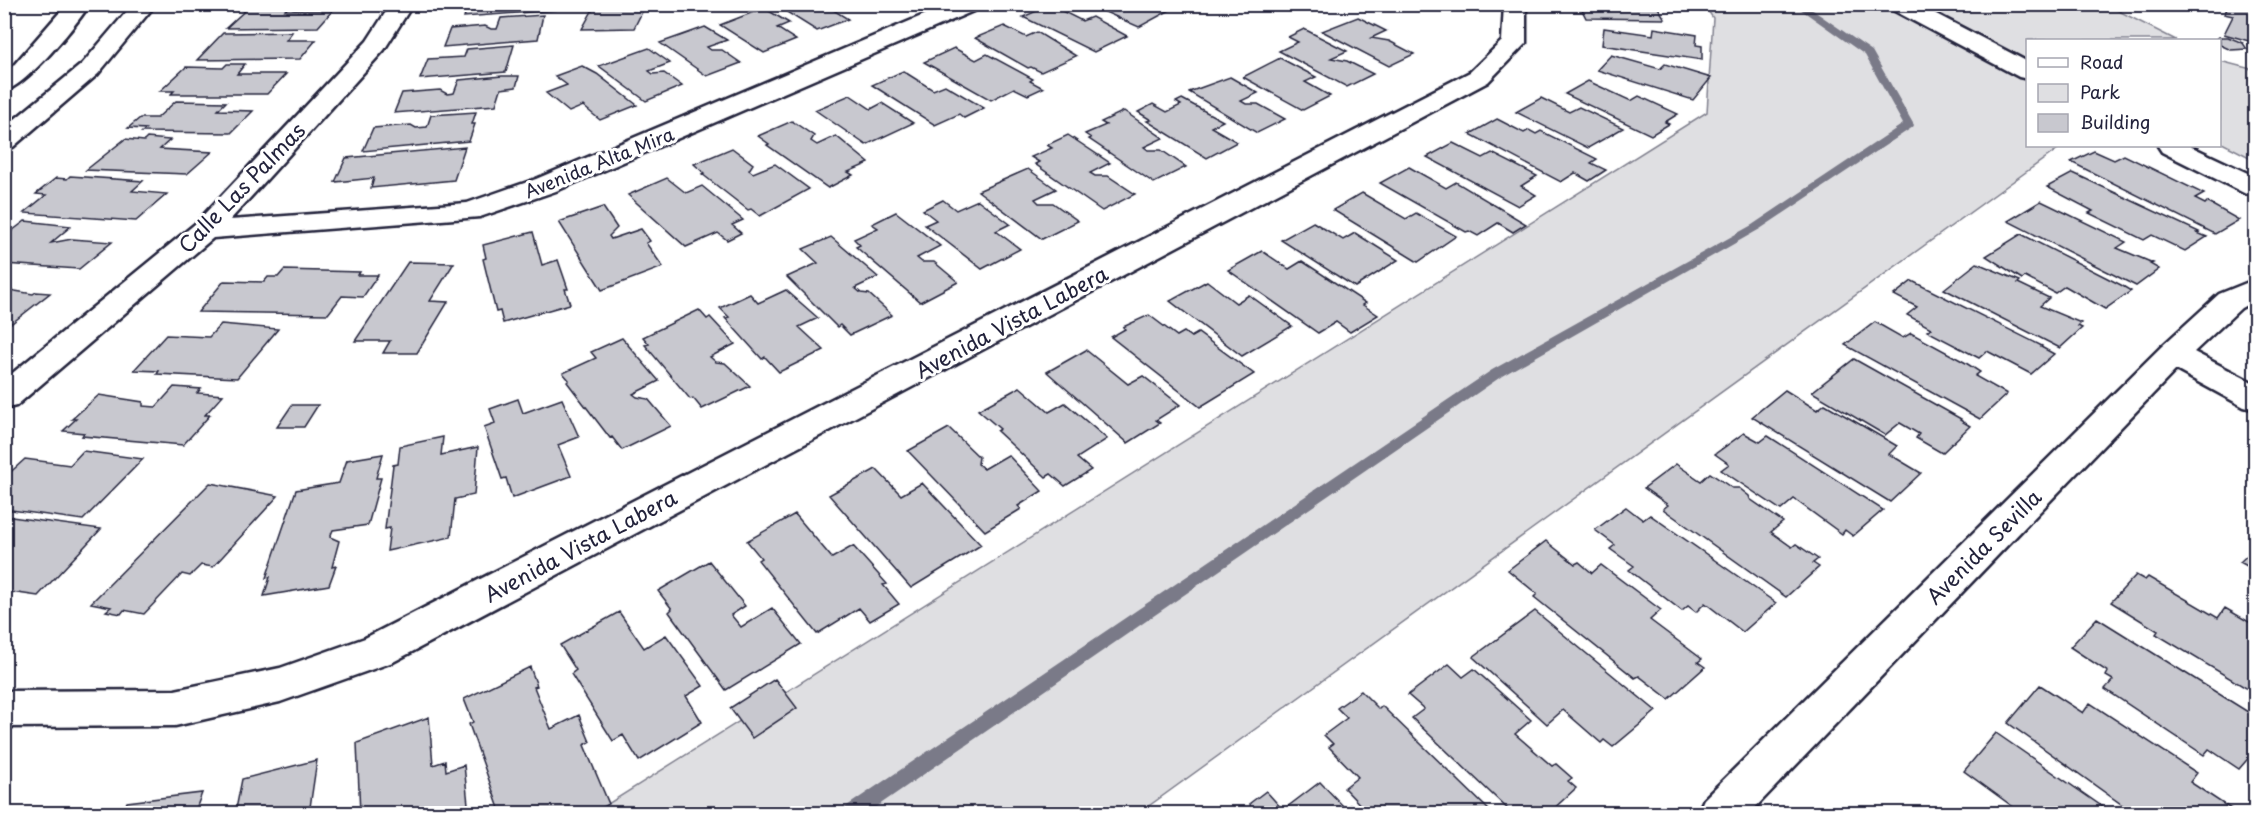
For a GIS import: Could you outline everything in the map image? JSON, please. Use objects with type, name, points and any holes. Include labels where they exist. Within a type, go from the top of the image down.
[{"type":"street","points":[[4,84],[21,71],[79,4]]},
{"type":"street","points":[[4,142],[90,69],[145,4]]},
{"type":"street","name":"Calle Las Palmas","points":[[4,398],[205,230],[376,45],[402,4]]},
{"type":"street","points":[[918,4],[942,18]]},
{"type":"street","name":"Avenida Alta Mira","points":[[205,230],[470,211],[546,185],[942,18],[970,4]]},
{"type":"street","name":"Avenida Vista Labera","points":[[4,709],[175,708],[270,687],[379,650],[1479,77],[1514,42],[1515,4]]},
{"type":"street","points":[[1899,4],[2026,71]]},
{"type":"street","points":[[2173,147],[2256,188]]},
{"type":"street","name":"Avenida Sevilla","points":[[1719,813],[2173,354],[2230,301],[2256,288]]},
{"type":"street","points":[[2173,354],[2256,399]]},
{"type":"green space","points":[[1704,5],[2107,5],[2174,39],[2026,39],[2026,147],[2061,147],[1139,813],[592,814],[1707,112],[1713,18]]},
{"type":"green space","points":[[2221,61],[2255,70],[2255,160],[2221,143]]},
{"type":"building","points":[[291,4],[285,10],[333,10],[318,27],[226,28],[251,5]]},
{"type":"building","points":[[469,4],[558,4],[556,10],[464,17]]},
{"type":"building","points":[[596,4],[645,6],[634,28],[582,29]]},
{"type":"building","points":[[774,4],[834,4],[835,6],[830,8],[848,19],[817,31]]},
{"type":"building","points":[[1087,4],[1161,4],[1172,9],[1139,27]]},
{"type":"building","points":[[1579,4],[1656,4],[1665,19],[1586,18]]},
{"type":"building","points":[[2230,4],[2256,8],[2256,43],[2224,34],[2233,16],[2224,14]]},
{"type":"building","points":[[1050,5],[1082,21],[1092,17],[1127,36],[1094,52],[1023,17]]},
{"type":"building","points":[[764,8],[789,23],[777,28],[796,40],[764,53],[720,25]]},
{"type":"building","points":[[543,15],[538,39],[443,47],[450,29],[485,26],[497,29],[501,18]]},
{"type":"building","points":[[1358,17],[1386,31],[1371,38],[1389,41],[1414,54],[1389,66],[1322,31]]},
{"type":"building","points":[[1004,26],[1026,37],[1037,32],[1076,56],[1041,72],[1031,67],[1028,68],[975,38]]},
{"type":"building","points":[[705,27],[727,40],[707,47],[711,50],[722,50],[741,63],[707,76],[660,43]]},
{"type":"building","points":[[1604,28],[1653,35],[1654,28],[1697,35],[1696,45],[1702,46],[1702,60],[1602,45]]},
{"type":"building","points":[[1304,29],[1347,51],[1331,58],[1347,61],[1373,74],[1347,87],[1279,51],[1298,42],[1288,37]]},
{"type":"building","points":[[292,32],[286,40],[316,40],[300,59],[197,60],[223,33]]},
{"type":"building","points":[[2228,37],[2243,43],[2247,49],[2231,50],[2221,45],[2221,39],[2216,39]]},
{"type":"building","points":[[514,45],[506,72],[420,79],[428,59],[464,57],[467,49]]},
{"type":"building","points":[[649,48],[670,63],[649,71],[653,74],[664,73],[682,86],[646,101],[599,66]]},
{"type":"building","points":[[954,48],[976,60],[987,54],[1033,79],[1030,81],[1043,88],[1028,95],[1014,88],[991,100],[924,62]]},
{"type":"building","points":[[1611,55],[1660,69],[1665,64],[1711,78],[1693,100],[1597,70]]},
{"type":"building","points":[[1280,58],[1316,77],[1305,82],[1330,96],[1303,110],[1243,77]]},
{"type":"building","points":[[227,64],[245,64],[237,74],[286,74],[267,94],[171,94],[174,91],[160,91],[186,67],[223,68]]},
{"type":"building","points":[[582,66],[597,74],[637,105],[600,120],[583,106],[569,112],[546,93],[567,85],[555,76]]},
{"type":"building","points":[[903,71],[933,90],[945,85],[984,108],[964,118],[959,114],[935,125],[872,85]]},
{"type":"building","points":[[519,76],[516,87],[501,89],[496,105],[394,113],[402,93],[440,90],[447,94],[454,93],[459,80]]},
{"type":"building","points":[[1230,77],[1258,93],[1241,101],[1246,104],[1258,104],[1285,119],[1257,133],[1189,92]]},
{"type":"building","points":[[1588,81],[1631,101],[1639,96],[1678,114],[1665,122],[1669,124],[1651,135],[1565,94]]},
{"type":"building","points":[[850,95],[871,109],[882,103],[913,123],[866,145],[815,110]]},
{"type":"building","points":[[1541,98],[1569,112],[1579,107],[1623,128],[1588,148],[1516,112]]},
{"type":"building","points":[[1182,99],[1223,121],[1211,127],[1237,142],[1207,158],[1147,121],[1151,120],[1138,112],[1153,104],[1167,112],[1181,105],[1176,102]]},
{"type":"building","points":[[176,101],[226,102],[218,110],[253,111],[231,133],[142,132],[146,129],[128,128],[140,118],[157,118]]},
{"type":"building","points":[[1124,111],[1163,138],[1144,147],[1148,150],[1161,150],[1186,167],[1154,183],[1085,134],[1106,125],[1101,122]]},
{"type":"building","points":[[476,112],[472,124],[475,124],[469,141],[363,151],[373,128],[411,125],[416,128],[427,127],[431,115]]},
{"type":"building","points":[[1497,119],[1524,133],[1529,130],[1536,134],[1541,131],[1597,159],[1591,163],[1606,170],[1589,181],[1575,173],[1561,182],[1470,134]]},
{"type":"building","points":[[792,121],[814,136],[811,141],[817,145],[836,136],[869,163],[848,172],[853,175],[828,188],[767,145],[769,144],[758,136]]},
{"type":"building","points":[[1068,135],[1110,163],[1090,173],[1095,176],[1108,176],[1135,194],[1102,211],[1035,164],[1039,162],[1031,157],[1052,148],[1047,145]]},
{"type":"building","points":[[147,138],[170,140],[160,149],[212,152],[187,174],[86,170],[125,139],[144,141]]},
{"type":"building","points":[[1453,143],[1483,158],[1492,153],[1537,176],[1521,186],[1536,195],[1518,206],[1427,157]]},
{"type":"building","points":[[465,147],[454,180],[371,188],[374,178],[335,182],[346,158]]},
{"type":"building","points":[[732,148],[753,164],[749,170],[753,173],[775,164],[809,189],[760,216],[751,209],[748,210],[702,174],[704,173],[694,164]]},
{"type":"building","points":[[2094,151],[2114,160],[2124,155],[2204,194],[2195,199],[2205,204],[2207,202],[2239,220],[2215,234],[2071,162]]},
{"type":"building","points":[[1409,167],[1446,188],[1456,182],[1526,224],[1513,232],[1498,223],[1478,236],[1469,231],[1466,232],[1380,183]]},
{"type":"building","points":[[1028,169],[1056,189],[1035,199],[1039,203],[1053,203],[1078,221],[1042,239],[978,191]]},
{"type":"building","points":[[2073,173],[2207,237],[2185,251],[2152,235],[2144,240],[2089,213],[2093,211],[2047,187]]},
{"type":"building","points":[[70,176],[143,181],[132,191],[167,194],[136,221],[24,213],[46,195],[36,194],[56,178],[67,179]]},
{"type":"building","points":[[667,178],[686,193],[702,186],[743,220],[732,225],[741,233],[727,240],[718,233],[686,247],[628,195]]},
{"type":"building","points":[[1362,193],[1406,219],[1416,213],[1456,236],[1418,262],[1333,210]]},
{"type":"building","points":[[943,200],[956,210],[978,200],[1010,224],[996,231],[1020,249],[982,269],[925,225],[936,220],[923,210]]},
{"type":"building","points":[[2041,201],[2126,242],[2117,248],[2153,263],[2150,264],[2159,269],[2136,286],[2008,221]]},
{"type":"building","points":[[603,207],[617,228],[609,236],[611,239],[641,229],[650,241],[646,243],[663,267],[602,290],[559,222]]},
{"type":"building","points":[[896,212],[940,246],[917,258],[922,262],[934,262],[958,282],[920,302],[856,247],[860,245],[854,239],[878,228],[872,224]]},
{"type":"building","points":[[25,221],[71,226],[51,243],[72,239],[112,242],[79,269],[4,264],[4,237]]},
{"type":"building","points":[[1313,222],[1343,240],[1355,233],[1398,260],[1355,287],[1281,240]]},
{"type":"building","points":[[533,232],[542,265],[558,260],[568,289],[565,289],[570,304],[503,323],[500,311],[496,312],[483,259],[486,258],[483,245]]},
{"type":"building","points":[[2021,234],[2131,291],[2105,309],[2065,286],[2055,293],[2025,277],[2022,279],[1986,256]]},
{"type":"building","points":[[831,237],[878,277],[855,288],[861,293],[869,294],[892,315],[850,335],[840,325],[837,327],[787,277],[818,263],[803,249]]},
{"type":"building","points":[[1262,251],[1289,269],[1302,261],[1366,303],[1363,305],[1378,315],[1350,332],[1336,322],[1318,333],[1228,270]]},
{"type":"building","points":[[408,262],[454,263],[430,301],[448,302],[417,353],[383,353],[390,341],[355,341]]},
{"type":"building","points":[[1977,263],[2020,281],[2018,283],[2049,298],[2040,306],[2081,323],[2078,326],[2082,328],[2060,348],[1944,289]]},
{"type":"building","points":[[284,270],[360,272],[358,275],[378,275],[363,297],[342,296],[328,314],[198,312],[224,281],[264,282],[268,277],[278,277]]},
{"type":"building","points":[[1207,281],[1236,303],[1249,295],[1292,326],[1242,356],[1170,301]]},
{"type":"building","points":[[1912,281],[2054,354],[2031,374],[1987,351],[1979,358],[1927,331],[1931,328],[1907,315],[1917,307],[1894,295]]},
{"type":"building","points":[[786,290],[818,318],[799,327],[824,350],[779,372],[765,357],[762,359],[725,318],[729,317],[720,308],[750,294],[758,303]]},
{"type":"building","points":[[4,291],[33,294],[36,292],[50,293],[12,323],[4,322]]},
{"type":"building","points":[[699,310],[707,319],[710,317],[735,344],[710,357],[716,362],[725,363],[750,386],[702,409],[693,398],[690,399],[645,345],[649,344],[643,337]]},
{"type":"building","points":[[1149,315],[1177,336],[1184,332],[1191,337],[1198,333],[1254,374],[1200,407],[1111,337],[1125,329],[1123,327]]},
{"type":"building","points":[[1875,322],[1903,338],[1911,333],[1966,363],[1980,372],[1975,376],[2007,394],[1980,419],[1845,345]]},
{"type":"building","points":[[221,324],[278,329],[237,378],[157,374],[159,371],[134,370],[166,335],[209,337]]},
{"type":"building","points":[[622,338],[659,381],[633,394],[648,399],[671,426],[622,450],[567,382],[569,380],[563,373],[596,358],[591,352]]},
{"type":"building","points":[[1086,350],[1128,384],[1143,376],[1180,405],[1156,420],[1160,423],[1128,443],[1047,372]]},
{"type":"building","points":[[1854,359],[1970,426],[1942,453],[1916,438],[1919,434],[1900,423],[1885,435],[1812,392]]},
{"type":"building","points":[[174,387],[201,389],[197,393],[223,395],[205,415],[210,415],[183,445],[82,436],[84,433],[63,431],[76,419],[72,419],[99,395],[143,402],[143,406],[156,407]]},
{"type":"building","points":[[1020,387],[1049,412],[1065,403],[1107,439],[1077,458],[1091,470],[1065,486],[1051,474],[1046,477],[997,431],[1000,429],[978,410]]},
{"type":"building","points":[[1785,390],[1817,410],[1825,404],[1897,446],[1889,454],[1921,473],[1890,502],[1752,417]]},
{"type":"building","points":[[518,399],[523,413],[562,399],[579,437],[558,445],[571,476],[512,498],[506,478],[502,479],[484,427],[495,423],[490,409]]},
{"type":"building","points":[[292,405],[318,405],[304,427],[277,427]]},
{"type":"building","points":[[949,428],[979,457],[978,464],[984,469],[1008,455],[1042,491],[1018,506],[1021,509],[985,531],[908,451]]},
{"type":"building","points":[[1744,433],[1760,442],[1768,436],[1883,510],[1853,536],[1845,530],[1842,534],[1794,499],[1781,510],[1721,470],[1729,464],[1715,454]]},
{"type":"building","points":[[443,437],[441,455],[478,447],[474,495],[455,499],[451,537],[387,551],[390,528],[385,529],[393,465],[398,464],[400,446]]},
{"type":"building","points":[[83,451],[143,459],[83,520],[4,509],[9,504],[4,504],[4,478],[25,459],[70,465]]},
{"type":"building","points":[[383,454],[376,478],[381,478],[368,525],[333,530],[330,537],[339,541],[332,567],[336,566],[329,585],[264,596],[270,577],[266,578],[296,490],[339,483],[347,460]]},
{"type":"building","points":[[1676,464],[1701,481],[1710,473],[1732,488],[1739,488],[1750,499],[1783,522],[1771,532],[1792,547],[1796,544],[1818,559],[1813,563],[1819,567],[1786,597],[1663,509],[1668,505],[1644,488]]},
{"type":"building","points":[[876,469],[901,495],[922,483],[981,545],[911,588],[829,495]]},
{"type":"building","points":[[210,483],[278,496],[213,567],[201,565],[190,576],[182,574],[144,614],[124,610],[121,614],[106,611],[111,607],[91,603]]},
{"type":"building","points":[[1626,507],[1643,520],[1650,515],[1776,603],[1743,632],[1705,603],[1696,612],[1688,606],[1682,611],[1629,570],[1634,566],[1610,549],[1615,545],[1595,530]]},
{"type":"building","points":[[795,514],[832,558],[853,546],[887,584],[883,585],[899,604],[870,621],[859,608],[817,634],[758,560],[761,558],[747,541]]},
{"type":"building","points":[[4,516],[101,529],[38,596],[4,591]]},
{"type":"building","points":[[1546,541],[1575,564],[1579,562],[1592,573],[1601,565],[1661,610],[1650,620],[1702,659],[1698,662],[1705,667],[1669,699],[1639,676],[1635,678],[1534,597],[1537,594],[1508,570]]},
{"type":"building","points":[[2256,547],[2256,571],[2240,562]]},
{"type":"building","points":[[709,561],[745,606],[731,615],[741,627],[772,608],[801,644],[726,690],[669,612],[672,609],[658,591]]},
{"type":"building","points":[[2136,575],[2145,580],[2148,577],[2218,618],[2225,608],[2256,626],[2256,694],[2156,634],[2158,631],[2111,602]]},
{"type":"building","points":[[1535,611],[1656,711],[1613,747],[1604,740],[1601,743],[1563,710],[1547,724],[1473,657]]},
{"type":"building","points":[[619,612],[644,648],[666,635],[703,686],[686,696],[702,722],[639,761],[623,735],[613,741],[571,674],[576,670],[560,645]]},
{"type":"building","points":[[2097,618],[2256,717],[2256,757],[2252,754],[2239,769],[2209,749],[2204,755],[2105,689],[2113,680],[2106,676],[2108,672],[2070,647]]},
{"type":"building","points":[[1449,664],[1463,677],[1474,669],[1531,720],[1515,734],[1552,766],[1556,764],[1572,778],[1568,781],[1576,788],[1548,814],[1513,814],[1412,718],[1424,709],[1408,695]]},
{"type":"building","points":[[530,667],[537,686],[534,687],[551,729],[579,715],[590,742],[584,745],[609,804],[591,814],[501,814],[469,724],[473,722],[464,699]]},
{"type":"building","points":[[775,679],[797,708],[752,738],[730,708]]},
{"type":"building","points":[[2040,685],[2083,713],[2090,703],[2197,773],[2190,782],[2231,809],[2229,812],[2232,814],[2135,814],[2008,723]]},
{"type":"building","points":[[1361,691],[1379,709],[1382,706],[1493,814],[1369,814],[1344,788],[1358,777],[1329,747],[1333,744],[1324,735],[1347,718],[1337,708]]},
{"type":"building","points":[[429,717],[433,765],[445,761],[446,771],[464,765],[469,814],[360,814],[357,743]]},
{"type":"building","points":[[1996,733],[2113,814],[2023,814],[1964,771]]},
{"type":"building","points":[[317,760],[309,814],[235,814],[242,779]]},
{"type":"building","points":[[1320,782],[1344,807],[1350,805],[1359,814],[1251,814],[1250,803],[1266,791],[1283,810]]},
{"type":"building","points":[[202,793],[194,814],[122,814],[127,802]]},
{"type":"building","points":[[19,810],[85,811],[83,814],[16,814]]},
{"type":"waterway","points":[[850,814],[1497,373],[1756,227],[1909,125],[1869,53],[1797,4]]}]
